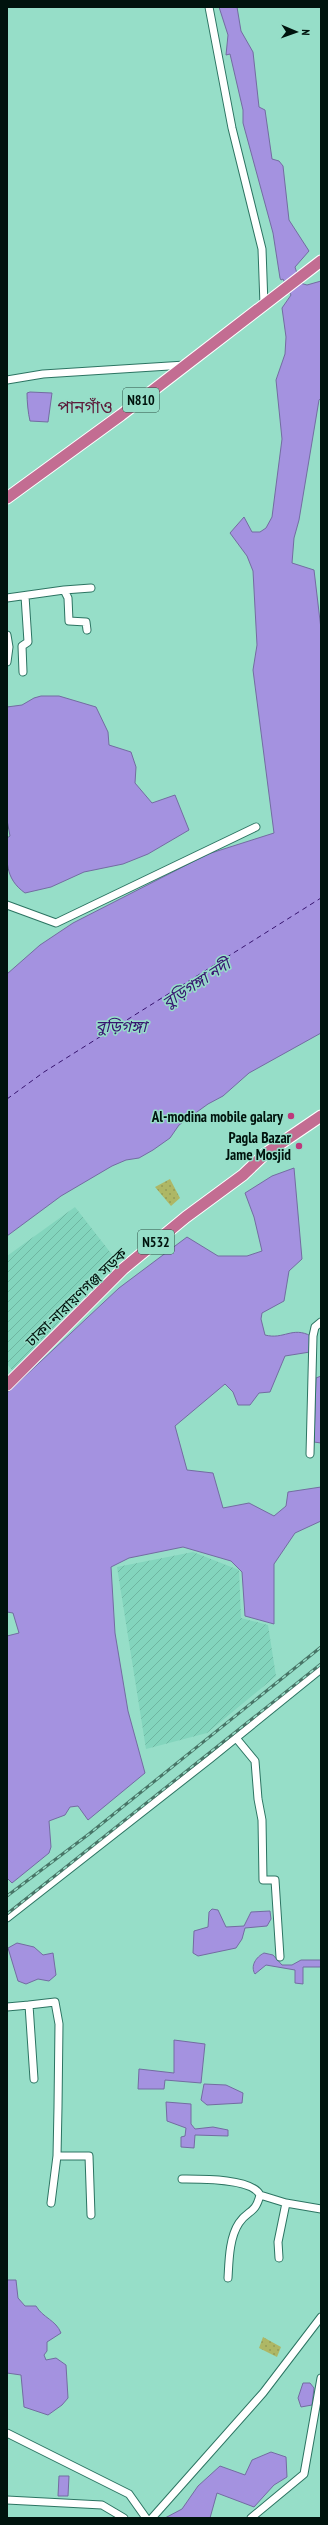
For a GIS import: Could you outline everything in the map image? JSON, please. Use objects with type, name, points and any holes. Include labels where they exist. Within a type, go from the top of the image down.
[{"type":"highway","name":"N810","points":[[7,498],[187,365],[321,261]]},
{"type":"highway","name":"ঢাকা-নারায়ণগঞ্জ সড়ক","points":[[7,1385],[124,1269],[186,1218],[243,1175],[265,1154],[321,1116]]},
{"type":"street","points":[[209,7],[232,128],[262,249],[268,302]]},
{"type":"street","points":[[7,380],[43,374],[187,365]]},
{"type":"street","points":[[7,598],[90,588]]},
{"type":"street","points":[[64,590],[68,598],[69,621],[82,620],[86,622],[87,630]]},
{"type":"street","points":[[23,672],[22,646],[28,642],[25,596]]},
{"type":"street","points":[[7,635],[9,647],[7,662]]},
{"type":"street","points":[[7,904],[56,923],[256,827]]},
{"type":"street","points":[[310,1454],[313,1336],[315,1327],[321,1322]]},
{"type":"street","points":[[7,1918],[236,1738],[321,1669]]},
{"type":"street","points":[[236,1738],[255,1761],[258,1799],[262,1820],[262,1880],[275,1880],[280,1957]]},
{"type":"street","points":[[7,2007],[55,2002],[59,2024],[57,2156],[51,2203]]},
{"type":"street","points":[[29,2005],[34,2079]]},
{"type":"street","points":[[57,2156],[89,2156],[91,2215]]},
{"type":"street","points":[[182,2179],[216,2180],[247,2185],[258,2190],[260,2195],[257,2207],[244,2217],[238,2225],[230,2251],[228,2278]]},
{"type":"street","points":[[260,2195],[321,2209]]},
{"type":"street","points":[[279,2258],[278,2242],[286,2202]]},
{"type":"street","points":[[152,2518],[263,2393],[321,2317]]},
{"type":"street","points":[[251,2518],[304,2474],[321,2378]]},
{"type":"street","points":[[7,2433],[129,2494],[146,2518]]},
{"type":"street","points":[[7,2500],[102,2505],[124,2518]]},
{"type":"shaded area","points":[[170,1179],[180,1198],[171,1206],[155,1187]]},
{"type":"shaded area","points":[[75,1207],[117,1261],[13,1371],[7,1364],[7,1256]]},
{"type":"shaded area","points":[[193,1552],[239,1570],[241,1618],[268,1625],[276,1676],[207,1733],[146,1749],[117,1567]]},
{"type":"shaded area","points":[[263,2337],[281,2347],[277,2357],[259,2348]]},
{"type":"water","name":"বুড়িগঙ্গা","points":[[219,7],[237,7],[241,31],[253,52],[259,107],[265,110],[272,159],[279,161],[283,166],[289,220],[309,251],[295,267],[300,283],[307,285],[321,281],[321,398],[319,400],[299,520],[294,538],[292,563],[314,570],[321,629],[321,1033],[249,1073],[223,1096],[208,1104],[179,1125],[170,1138],[153,1150],[139,1158],[126,1160],[112,1166],[61,1196],[7,1236],[7,974],[40,945],[73,923],[208,854],[274,833],[253,670],[257,645],[253,571],[247,556],[230,533],[244,517],[252,532],[260,532],[266,528],[272,517],[282,439],[276,380],[285,354],[286,337],[282,308],[291,295],[283,279],[281,280],[280,278],[273,233],[243,123],[243,110],[230,54],[226,55],[228,35]]},
{"type":"water","points":[[27,393],[52,393],[48,422],[30,421]]},
{"type":"water","points":[[41,696],[59,696],[96,707],[108,732],[109,745],[131,752],[136,767],[135,783],[152,803],[175,795],[189,830],[148,854],[123,864],[84,872],[51,887],[25,893],[18,887],[10,875],[7,861],[7,838],[10,836],[7,820],[7,707],[22,705]]},
{"type":"water","points":[[294,1168],[302,1259],[289,1271],[284,1301],[262,1313],[261,1319],[265,1335],[278,1336],[298,1332],[311,1336],[310,1352],[285,1356],[270,1392],[259,1393],[250,1405],[238,1405],[233,1392],[225,1384],[175,1426],[187,1470],[213,1473],[223,1508],[249,1503],[274,1516],[286,1506],[288,1492],[321,1487],[321,1521],[295,1533],[274,1564],[274,1624],[245,1616],[242,1572],[231,1561],[183,1547],[129,1558],[111,1567],[115,1633],[128,1711],[145,1773],[88,1820],[78,1806],[70,1807],[65,1815],[49,1821],[51,1847],[49,1853],[12,1883],[7,1878],[7,1636],[19,1633],[13,1613],[7,1612],[7,1393],[119,1288],[187,1237],[218,1256],[247,1256],[262,1251],[254,1217],[245,1193],[272,1176]]},
{"type":"water","points":[[321,1376],[321,1443],[314,1442],[316,1378]]},
{"type":"water","points":[[212,1909],[218,1910],[226,1927],[244,1926],[251,1912],[270,1911],[271,1919],[267,1926],[245,1928],[242,1939],[236,1948],[198,1956],[193,1953],[194,1931],[208,1927],[209,1912]]},
{"type":"water","points":[[17,1943],[34,1947],[43,1955],[53,1953],[56,1975],[49,1981],[38,1979],[26,1984],[18,1981],[8,1948]]},
{"type":"water","points":[[264,1953],[273,1955],[282,1965],[292,1965],[301,1960],[321,1960],[321,1967],[303,1967],[303,1984],[295,1983],[295,1970],[266,1965],[255,1974],[253,1968],[255,1962]]},
{"type":"water","points":[[174,2040],[205,2044],[201,2083],[165,2080],[164,2089],[138,2089],[139,2069],[174,2073]]},
{"type":"water","points":[[204,2084],[226,2085],[243,2093],[242,2103],[207,2105],[201,2100]]},
{"type":"water","points":[[166,2102],[191,2104],[191,2124],[195,2129],[213,2127],[228,2130],[228,2136],[195,2135],[194,2148],[181,2147],[181,2137],[185,2136],[186,2128],[167,2121]]},
{"type":"water","points":[[7,2280],[16,2280],[18,2298],[25,2306],[36,2306],[56,2325],[61,2333],[47,2342],[47,2351],[44,2355],[46,2360],[56,2358],[66,2365],[68,2398],[62,2405],[48,2415],[24,2407],[21,2375],[7,2373]]},
{"type":"water","points":[[303,2383],[310,2383],[314,2388],[312,2405],[301,2407],[298,2398]]},
{"type":"water","points":[[271,2452],[286,2457],[287,2477],[274,2485],[254,2507],[217,2493],[210,2518],[165,2518],[182,2509],[198,2486],[220,2466],[245,2475],[252,2460]]},
{"type":"water","points":[[59,2476],[69,2476],[68,2496],[58,2496]]},
{"type":"ferry route","points":[[7,1099],[44,1072],[321,898]]},
{"type":"railway","points":[[7,1896],[89,1834],[321,1647]]},
{"type":"railway","points":[[7,1914],[321,1664]]},
{"type":"place","name":"Al-modina mobile galary","points":[[291,1116]]},
{"type":"place","name":"Pagla Bazar Jame Mosjid","points":[[299,1146]]},
{"type":"district","name":"পানগাঁও","points":[[85,407]]},
{"type":"water label","name":"বুড়িগঙ্গা নদী","points":[[196,983]]}]
